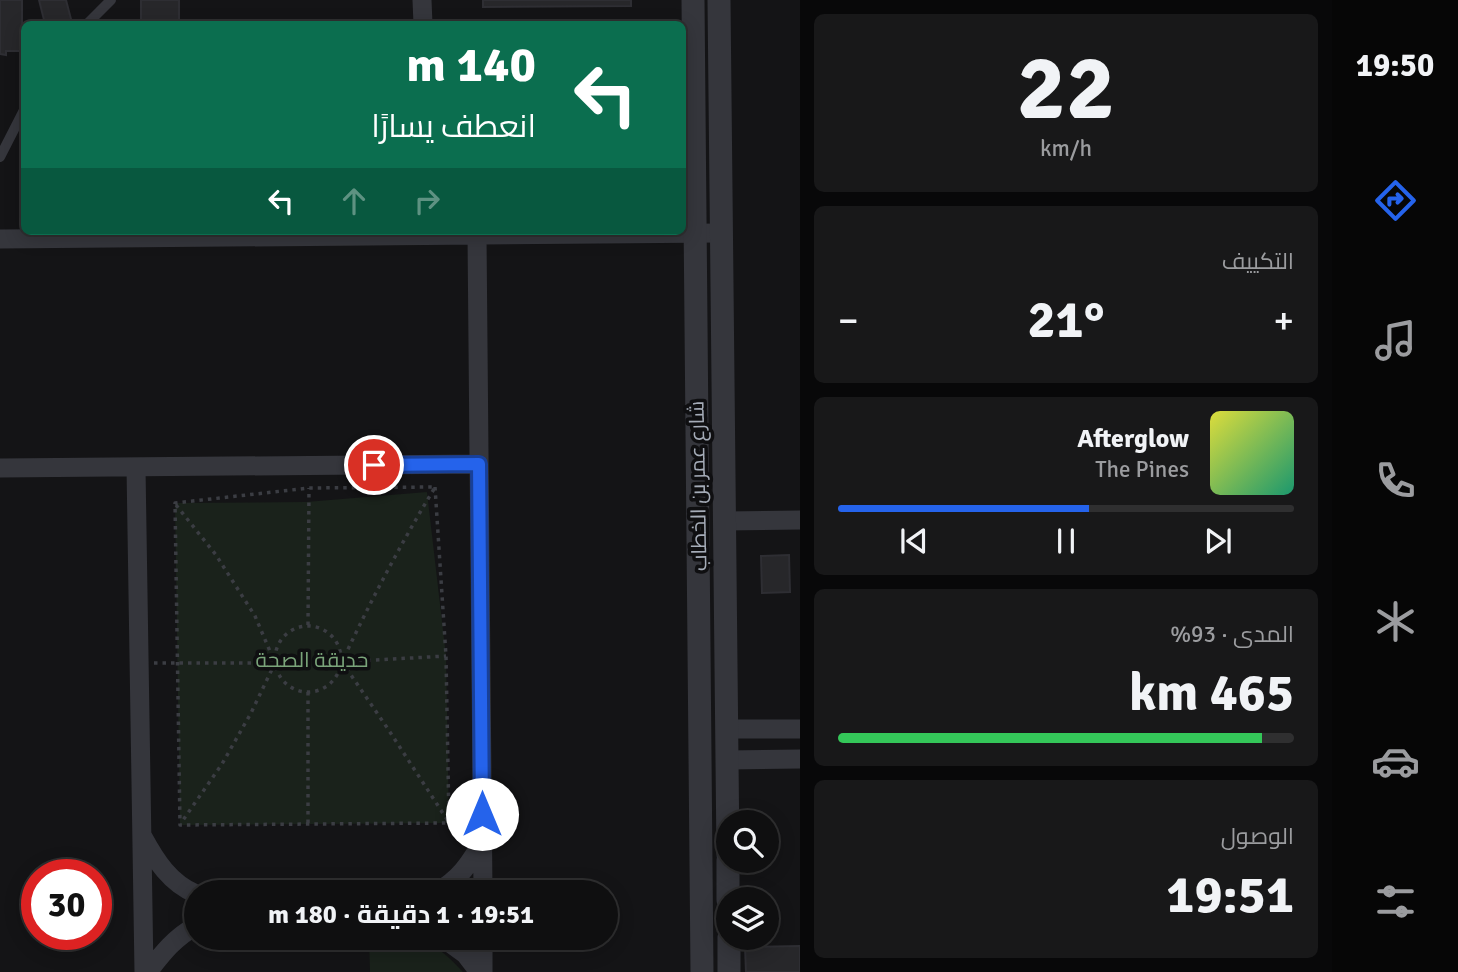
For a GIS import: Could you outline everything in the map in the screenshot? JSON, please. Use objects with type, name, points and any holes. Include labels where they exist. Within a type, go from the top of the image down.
[{"type":"street","points":[[422,0],[423,21]]},
{"type":"street","name":"شارع عمر بن الخطاب","points":[[693,0],[702,972]]},
{"type":"street","name":"شارع عمر بن الخطاب","points":[[719,0],[728,810]]},
{"type":"street","points":[[686,234],[722,233]]},
{"type":"street","points":[[0,239],[285,235]]},
{"type":"street","points":[[477,235],[483,880]]},
{"type":"street","points":[[0,468],[479,464]]},
{"type":"street","points":[[136,467],[146,972]]},
{"type":"street","points":[[724,521],[800,520]]},
{"type":"street","points":[[727,729],[800,729]]},
{"type":"street","points":[[727,760],[800,759]]},
{"type":"street","points":[[142,835],[156,861],[184,888]]},
{"type":"street","points":[[455,880],[471,862],[482,841]]},
{"type":"street","points":[[146,972],[175,939],[184,933]]},
{"type":"street","points":[[459,950],[481,972]]},
{"type":"street","points":[[481,972],[482,950]]},
{"type":"street","points":[[729,950],[729,972]]},
{"type":"lane","points":[[90,21],[111,0]]},
{"type":"lane","points":[[0,157],[21,116]]},
{"type":"path","points":[[175,503],[309,488],[436,487]]},
{"type":"path","points":[[436,487],[446,656],[449,823]]},
{"type":"path","points":[[175,503],[216,555],[255,616],[278,674],[294,689],[315,692],[333,682],[339,673],[372,597],[436,487]]},
{"type":"path","points":[[308,625],[309,488]]},
{"type":"path","points":[[175,503],[180,825]]},
{"type":"path","points":[[180,825],[222,764],[251,713],[275,663],[279,641],[297,627],[308,625],[319,627],[337,641],[342,662],[449,823]]},
{"type":"path","points":[[342,662],[446,656]]},
{"type":"path","points":[[177,663],[275,663]]},
{"type":"path","points":[[308,692],[308,824]]},
{"type":"path","points":[[180,825],[449,823]]},
{"type":"green space","name":"حديقة الصحة","points":[[427,492],[446,656],[449,823],[180,825],[175,503],[306,502]]},
{"type":"green space","points":[[369,950],[440,950],[463,972],[370,972]]},
{"type":"building","points":[[0,0],[22,0],[21,51],[6,51],[6,55],[0,54]]},
{"type":"building","points":[[39,0],[66,0],[71,21],[44,21]]},
{"type":"building","points":[[141,0],[179,0],[179,21],[141,21]]},
{"type":"building","points":[[483,0],[631,0],[631,6],[483,7]]},
{"type":"building","points":[[789,555],[790,592],[762,593],[761,556]]},
{"type":"building","points":[[779,946],[800,946],[800,972],[746,972],[745,950],[779,950]]},
{"type":"route","points":[[374,465],[479,464],[482,814]]}]
